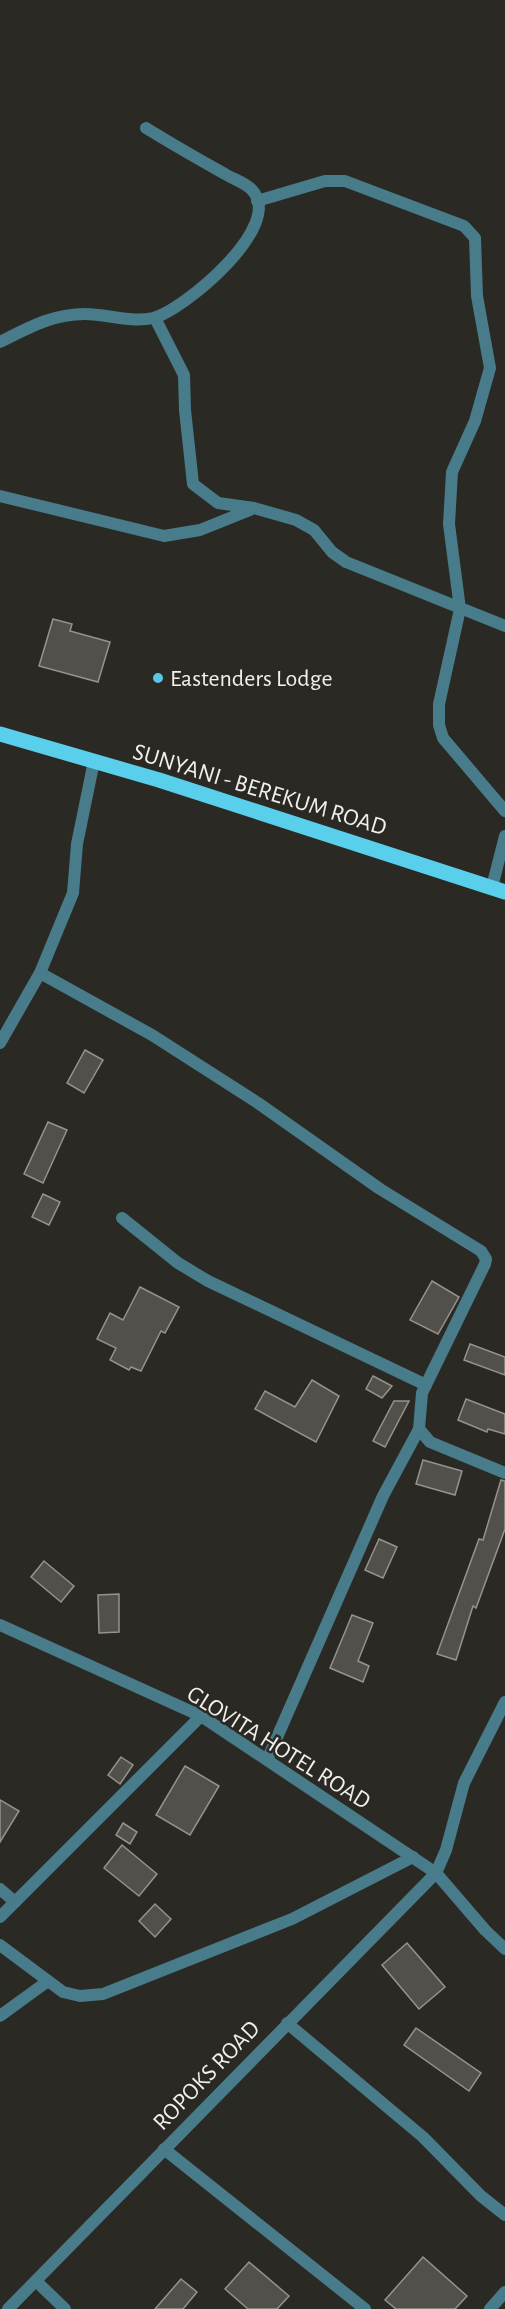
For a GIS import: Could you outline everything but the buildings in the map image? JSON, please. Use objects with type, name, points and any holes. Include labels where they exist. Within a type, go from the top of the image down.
[{"type":"main road","name":"SUNYANI - BEREKUM ROAD","points":[[0,734],[94,761],[498,890]]},
{"type":"street","points":[[0,342],[53,317],[86,314],[143,320],[155,318],[196,293],[222,271],[256,223],[260,209],[252,190],[146,129]]},
{"type":"street","points":[[257,201],[325,181],[345,181],[464,226],[476,238],[477,296],[490,368],[475,421],[452,472],[449,524],[460,609],[439,704],[439,725],[443,738],[505,811]]},
{"type":"street","points":[[155,318],[184,375],[185,410],[193,484],[218,503],[254,508],[296,519],[314,530],[332,552],[346,562],[505,626]]},
{"type":"street","points":[[0,496],[164,536],[200,530],[254,508]]},
{"type":"street","points":[[0,1043],[40,973],[73,893],[77,844],[94,761]]},
{"type":"street","points":[[498,890],[505,836]]},
{"type":"street","points":[[40,973],[152,1035],[258,1103],[380,1189],[481,1251],[486,1259],[422,1393],[419,1429],[383,1496],[267,1760]]},
{"type":"street","points":[[122,1218],[178,1263],[208,1281],[426,1385]]},
{"type":"street","points":[[419,1429],[430,1442],[505,1473]]},
{"type":"street","name":"GLOVITA HOTEL ROAD","points":[[0,1625],[201,1716],[436,1873],[485,1930],[505,1949]]},
{"type":"street","points":[[436,1873],[447,1850],[464,1783],[505,1702]]},
{"type":"street","points":[[0,1917],[201,1716]]},
{"type":"street","points":[[0,1945],[63,1992],[80,1996],[104,1994],[292,1919],[413,1857]]},
{"type":"street","name":"ROPOKS ROAD","points":[[8,2309],[436,1873]]},
{"type":"street","points":[[0,1889],[15,1902]]},
{"type":"street","points":[[0,2016],[48,1981]]},
{"type":"street","points":[[287,2023],[423,2138],[481,2196],[505,2215]]},
{"type":"street","points":[[164,2149],[364,2309]]},
{"type":"street","points":[[36,2281],[65,2309]]},
{"type":"street","points":[[490,2309],[505,2292]]},
{"type":"place","name":"Eastenders Lodge","points":[[158,678]]}]
